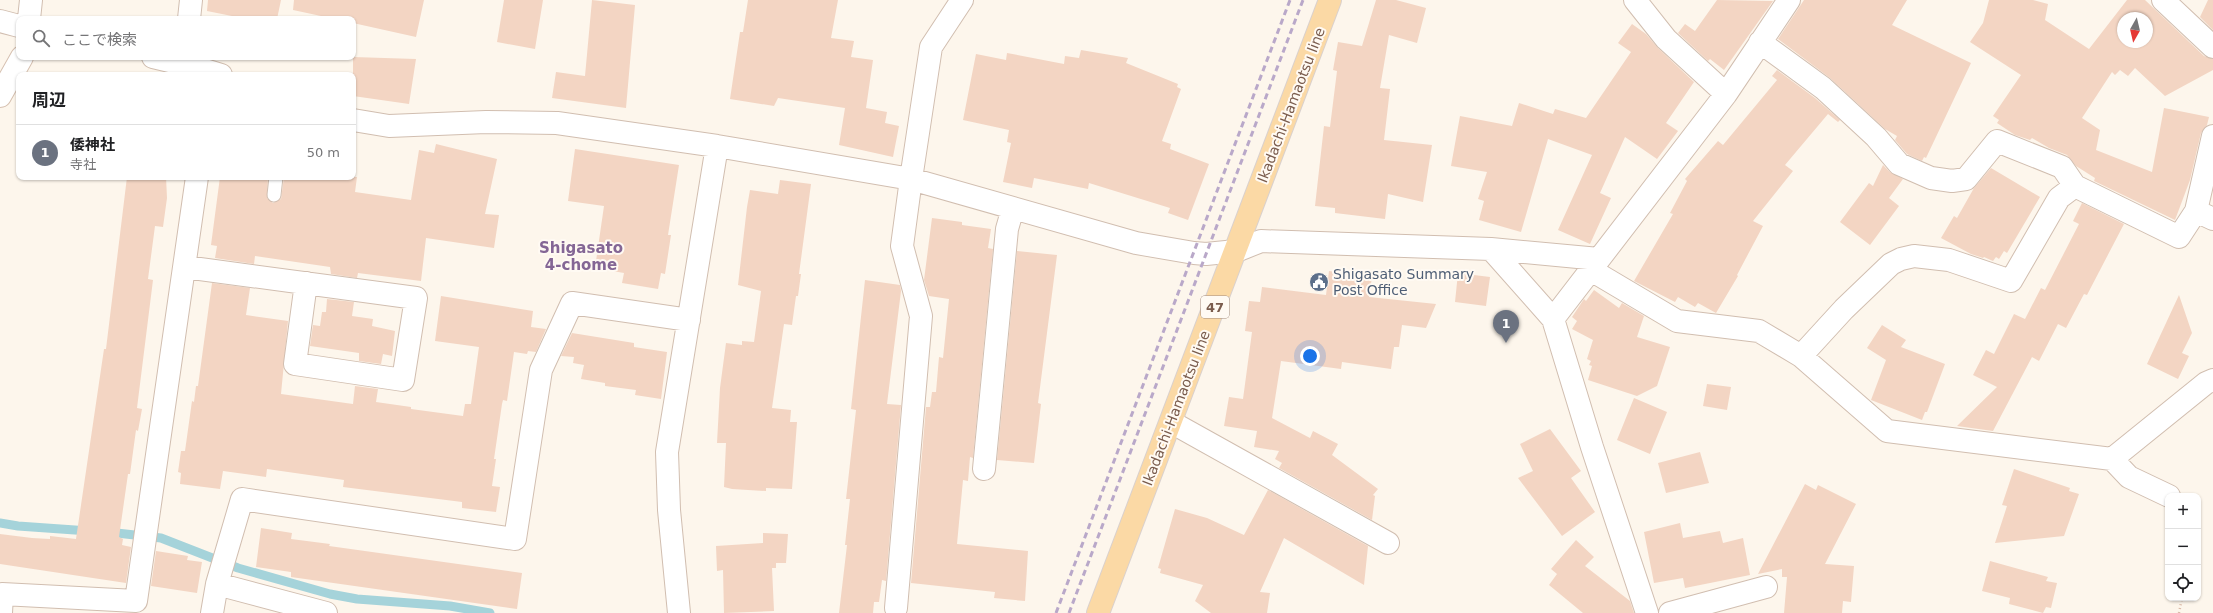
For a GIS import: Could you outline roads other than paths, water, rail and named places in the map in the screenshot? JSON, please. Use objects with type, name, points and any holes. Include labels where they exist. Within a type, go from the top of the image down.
[{"type":"main road","name":"Ikadachi-Hamaotsu line","points":[[1098,613],[1330,0]]},
{"type":"street","points":[[29,16],[31,0]]},
{"type":"street","points":[[189,16],[191,0]]},
{"type":"street","points":[[896,608],[921,316],[902,246],[911,178],[932,47],[962,0]]},
{"type":"street","points":[[1635,0],[1666,39],[1726,94]]},
{"type":"street","points":[[1553,319],[1726,94],[1789,0]]},
{"type":"street","points":[[2162,0],[2213,48]]},
{"type":"street","points":[[0,21],[16,25]]},
{"type":"street","points":[[1760,42],[1823,88],[1876,137],[1899,164],[1931,178],[1952,182],[1966,179],[1997,141],[2062,168],[2075,186],[2180,237],[2205,215],[2213,136]]},
{"type":"street","points":[[0,96],[20,60]]},
{"type":"street","points":[[167,60],[196,66],[213,72]]},
{"type":"street","points":[[356,120],[389,126],[486,122],[557,123],[717,146],[911,178],[1136,243],[1206,254],[1236,251],[1261,241],[1491,249],[1595,265],[1677,321],[1759,331],[1801,356],[1887,430],[2112,459],[2129,477],[2165,494]]},
{"type":"street","points":[[679,613],[670,510],[667,452],[717,146]]},
{"type":"street","points":[[1,613],[2,594],[136,601],[197,180]]},
{"type":"street","points":[[1801,356],[1849,304],[1891,264],[1901,259],[1914,256],[1949,260],[2011,281],[2059,198],[2075,186]]},
{"type":"street","points":[[984,469],[1007,229],[1013,208]]},
{"type":"street","points":[[1491,249],[1553,319],[1592,447],[1647,613]]},
{"type":"street","points":[[185,267],[306,283],[416,298],[402,380],[295,364],[306,283]]},
{"type":"street","points":[[212,613],[217,584],[242,499],[515,539],[541,370],[572,303],[689,320]]},
{"type":"street","points":[[2112,459],[2213,380]]},
{"type":"street","points":[[1171,422],[1388,543]]},
{"type":"street","points":[[217,584],[326,613]]},
{"type":"street","points":[[1670,613],[1766,587]]},
{"type":"lane","points":[[274,195],[276,180]]},
{"type":"waterway","points":[[0,523],[18,526],[89,531]]},
{"type":"waterway","points":[[108,532],[161,538],[238,568],[330,594],[357,599],[450,606],[490,613]]},
{"type":"railway","points":[[1056,613],[1290,0]]},
{"type":"railway","points":[[1069,613],[1303,0]]},
{"type":"place","name":"Shigasato Summary Post Office","points":[[1319,282]]},
{"type":"place","name":"倭神社","points":[[1506,343]]},
{"type":"district","name":"Shigasato 4-chome","points":[[581,256]]}]
